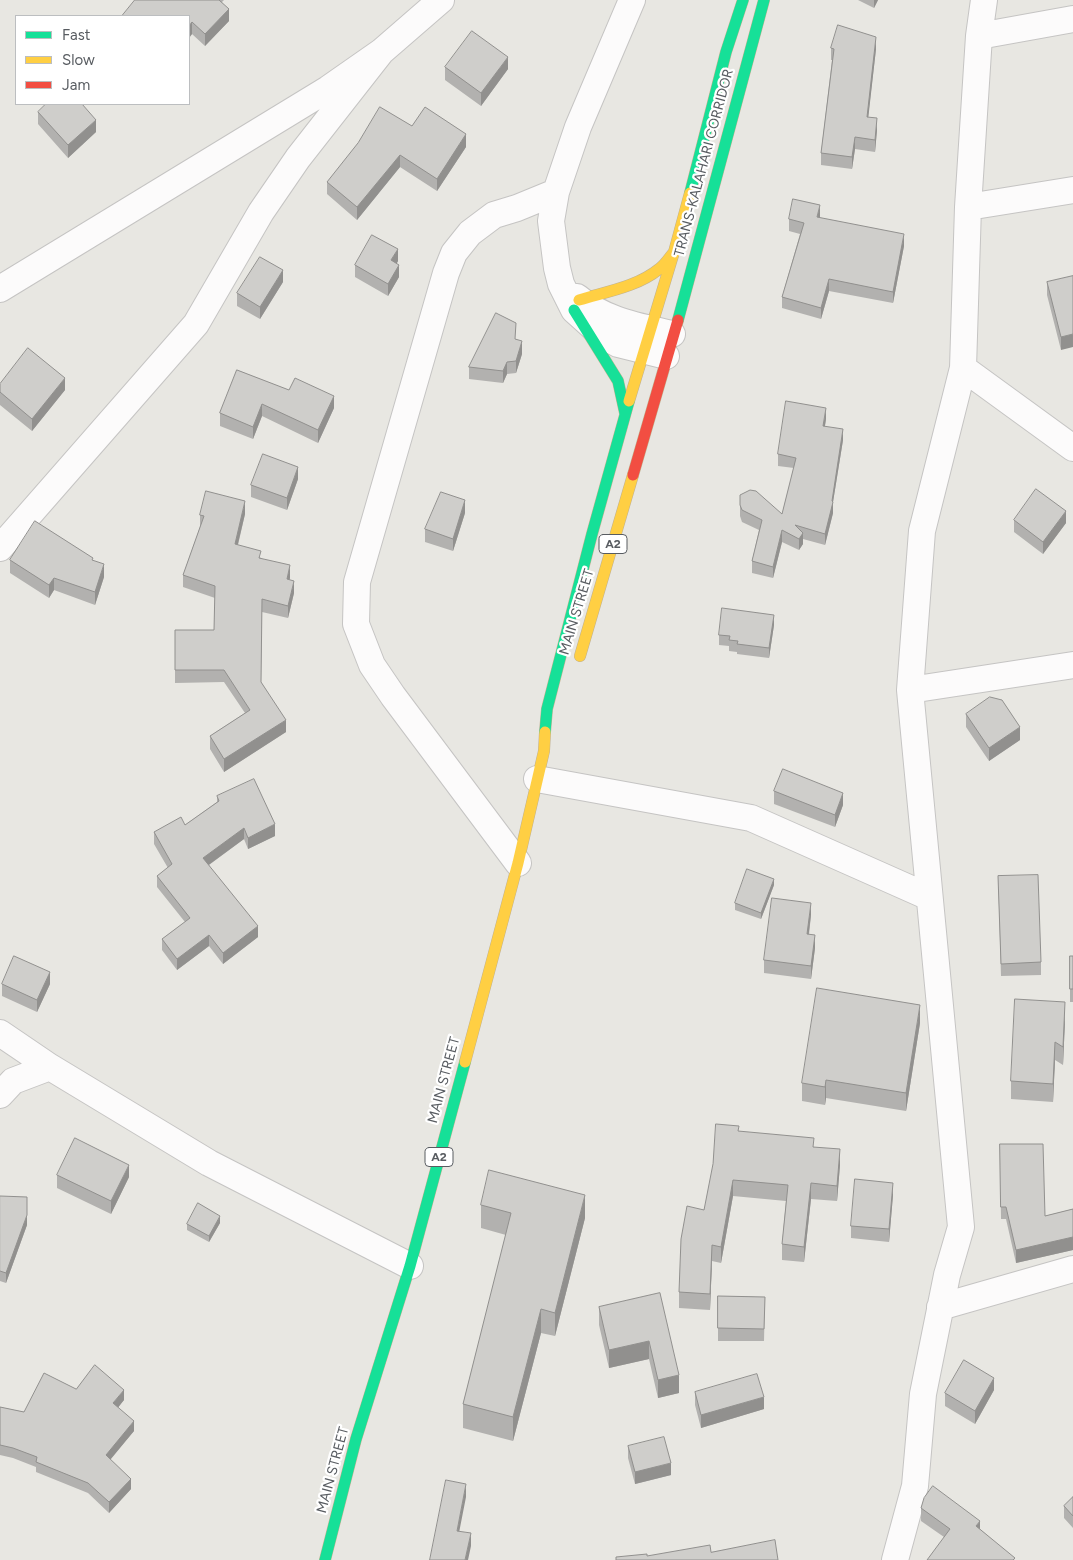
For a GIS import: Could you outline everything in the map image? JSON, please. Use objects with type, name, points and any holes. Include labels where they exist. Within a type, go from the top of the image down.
[{"type":"highway","name":"TRANS-KALAHARI CORRIDOR","points":[[659,342],[674,252],[726,52],[743,0]]},
{"type":"highway","name":"TRANS-KALAHARI CORRIDOR","points":[[659,342],[764,0]]},
{"type":"highway","points":[[625,414],[618,381],[590,337],[572,298],[632,284],[659,269],[674,252]]},
{"type":"highway","name":"MAIN STREET","points":[[326,1560],[356,1439],[410,1266],[518,863],[544,751],[547,709],[592,534],[625,414],[659,342]]},
{"type":"highway","name":"MAIN STREET","points":[[577,663],[625,506],[659,342]]},
{"type":"highway","name":"MAIN STREET","points":[[544,751],[559,722]]},
{"type":"street","points":[[0,289],[328,89],[381,52],[441,0]]},
{"type":"street","points":[[632,0],[578,127],[556,192],[552,220],[557,268],[572,298],[659,342]]},
{"type":"street","points":[[895,1560],[915,1486],[923,1394],[947,1275],[961,1227],[910,690],[922,531],[964,368],[968,207],[979,36],[984,0]]},
{"type":"street","points":[[979,36],[1073,19]]},
{"type":"street","points":[[0,548],[196,324],[261,212],[298,158],[381,52]]},
{"type":"street","points":[[968,207],[1073,190]]},
{"type":"street","points":[[518,863],[372,665],[356,624],[357,582],[446,273],[454,253],[470,233],[494,215],[556,192]]},
{"type":"street","points":[[964,368],[1073,448]]},
{"type":"street","points":[[910,690],[1073,665]]},
{"type":"street","points":[[537,779],[751,818],[929,896]]},
{"type":"street","points":[[0,1033],[50,1067],[209,1163],[410,1266]]},
{"type":"street","points":[[0,1095],[13,1081],[50,1067]]},
{"type":"street","points":[[940,1307],[1073,1269]]},
{"type":"building","points":[[135,0],[219,0],[229,9],[205,34],[192,22],[190,25],[190,15],[123,15]]},
{"type":"building","points":[[838,25],[876,37],[867,117],[877,118],[875,140],[855,137],[852,157],[821,153],[834,49],[831,48]]},
{"type":"building","points":[[472,31],[508,57],[481,93],[445,67]]},
{"type":"building","points":[[45,105],[83,105],[96,120],[68,145],[38,112]]},
{"type":"building","points":[[380,107],[412,126],[425,107],[466,134],[437,179],[400,155],[357,207],[327,182],[358,143]]},
{"type":"building","points":[[793,199],[820,205],[817,217],[904,234],[893,292],[829,279],[821,308],[782,297],[804,223],[789,219]]},
{"type":"building","points":[[372,235],[398,249],[391,260],[399,265],[388,284],[355,265]]},
{"type":"building","points":[[260,257],[283,270],[260,307],[237,293]]},
{"type":"building","points":[[1073,276],[1073,334],[1061,337],[1047,282]]},
{"type":"building","points":[[496,313],[516,323],[515,339],[522,341],[516,361],[507,362],[503,371],[469,367]]},
{"type":"building","points":[[28,348],[65,378],[32,419],[0,392],[0,384]]},
{"type":"building","points":[[237,370],[289,390],[295,378],[334,396],[318,430],[262,404],[253,427],[220,413]]},
{"type":"building","points":[[786,401],[826,408],[823,426],[843,429],[833,502],[825,534],[795,525],[803,533],[799,539],[782,530],[773,567],[752,561],[762,520],[742,510],[740,495],[750,490],[756,491],[782,514],[796,458],[778,454]]},
{"type":"building","points":[[263,454],[298,467],[287,498],[251,485]]},
{"type":"building","points":[[1036,489],[1066,511],[1043,542],[1014,520]]},
{"type":"building","points":[[206,491],[245,501],[235,544],[261,551],[259,558],[290,565],[287,579],[294,581],[288,606],[262,599],[261,682],[286,720],[224,759],[210,736],[250,710],[224,670],[175,670],[175,630],[214,630],[215,586],[183,575],[204,516],[200,515]]},
{"type":"building","points":[[441,492],[465,500],[453,539],[425,529]]},
{"type":"building","points":[[35,521],[93,558],[92,560],[104,564],[95,592],[54,578],[49,585],[10,560]]},
{"type":"building","points":[[722,608],[774,615],[769,648],[737,644],[738,641],[729,640],[730,636],[719,635]]},
{"type":"building","points":[[990,697],[1002,700],[1020,727],[989,748],[966,714]]},
{"type":"building","points":[[783,769],[843,793],[835,815],[774,791]]},
{"type":"building","points":[[254,779],[275,824],[248,838],[244,828],[203,858],[258,926],[223,953],[209,935],[177,959],[162,939],[190,918],[157,876],[172,864],[154,832],[181,817],[185,825],[219,801],[217,796]]},
{"type":"building","points":[[747,869],[774,879],[761,913],[735,903]]},
{"type":"building","points":[[1038,875],[1041,962],[1001,964],[998,876]]},
{"type":"building","points":[[772,898],[811,903],[807,934],[815,935],[811,966],[764,960]]},
{"type":"building","points":[[14,956],[50,972],[37,1000],[2,984]]},
{"type":"building","points":[[1070,956],[1073,956],[1073,989],[1070,989]]},
{"type":"building","points":[[817,988],[920,1005],[906,1093],[826,1080],[825,1087],[802,1083]]},
{"type":"building","points":[[1015,999],[1065,1002],[1063,1047],[1055,1042],[1053,1084],[1011,1081]]},
{"type":"building","points":[[716,1124],[739,1126],[738,1131],[814,1138],[813,1147],[840,1149],[837,1186],[811,1183],[804,1247],[782,1244],[788,1185],[733,1180],[721,1247],[712,1245],[710,1294],[679,1292],[681,1239],[687,1206],[704,1210],[713,1164]]},
{"type":"building","points":[[75,1138],[129,1165],[111,1201],[57,1175]]},
{"type":"building","points":[[1000,1144],[1043,1144],[1045,1216],[1073,1209],[1073,1237],[1016,1250],[1006,1207],[1001,1207]]},
{"type":"building","points":[[489,1170],[585,1195],[555,1313],[541,1309],[513,1417],[463,1404],[511,1213],[481,1205]]},
{"type":"building","points":[[855,1179],[893,1183],[889,1229],[851,1226]]},
{"type":"building","points":[[0,1196],[27,1197],[27,1215],[6,1273],[0,1271]]},
{"type":"building","points":[[198,1203],[220,1216],[209,1236],[187,1224]]},
{"type":"building","points":[[660,1293],[679,1375],[658,1380],[649,1341],[609,1350],[599,1307]]},
{"type":"building","points":[[718,1296],[765,1297],[764,1329],[718,1328]]},
{"type":"building","points":[[964,1360],[994,1378],[975,1411],[945,1393]]},
{"type":"building","points":[[95,1365],[124,1390],[113,1403],[134,1421],[106,1455],[131,1479],[109,1502],[88,1483],[36,1462],[37,1457],[0,1445],[0,1407],[24,1412],[44,1373],[76,1389]]},
{"type":"building","points":[[757,1374],[764,1397],[701,1415],[695,1392]]},
{"type":"building","points":[[664,1437],[671,1463],[635,1472],[628,1446]]},
{"type":"building","points":[[446,1480],[466,1484],[457,1531],[471,1533],[465,1560],[430,1560]]},
{"type":"building","points":[[933,1486],[980,1521],[976,1526],[1015,1558],[1013,1560],[927,1560],[950,1529],[921,1508],[924,1498]]},
{"type":"building","points":[[1073,1497],[1073,1516],[1064,1506]]},
{"type":"building","points":[[775,1540],[778,1560],[616,1560],[616,1557],[647,1554],[647,1556],[710,1545],[711,1552]]},
{"type":"traffic: fast","points":[[690,193],[726,52],[743,0]]},
{"type":"traffic: fast","points":[[678,320],[764,0]]},
{"type":"traffic: fast","points":[[574,310],[618,381],[625,413]]},
{"type":"traffic: fast","points":[[545,732],[547,709],[592,534],[629,401]]},
{"type":"traffic: fast","points":[[325,1560],[356,1439],[410,1266],[465,1062]]},
{"type":"traffic: slow","points":[[629,401],[690,193]]},
{"type":"traffic: slow","points":[[579,300],[641,280],[661,267],[674,252]]},
{"type":"traffic: slow","points":[[580,656],[633,475]]},
{"type":"traffic: slow","points":[[465,1062],[518,863],[544,751],[545,732]]},
{"type":"traffic: jam","points":[[633,475],[678,320]]}]
